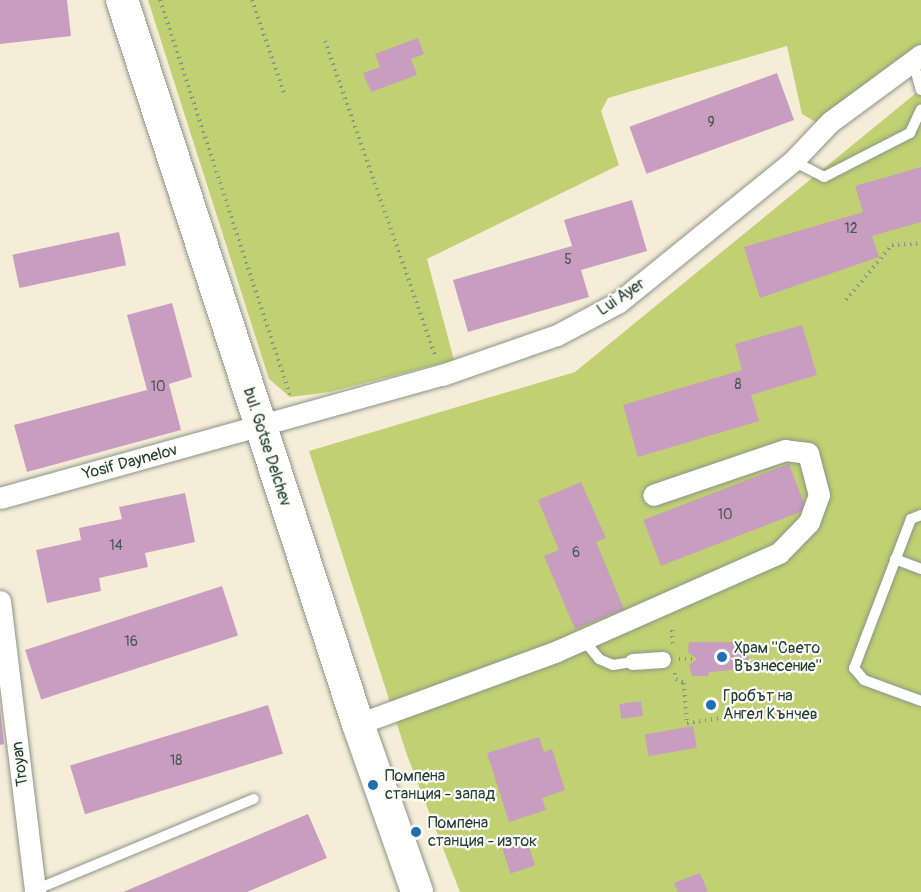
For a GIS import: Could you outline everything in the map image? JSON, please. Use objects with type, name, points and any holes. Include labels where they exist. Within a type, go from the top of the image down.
[{"type":"main road","name":"bul. Gotse Delchev","points":[[122,0],[358,724],[417,892]]},
{"type":"street","name":"Lui Ayer","points":[[260,427],[442,375],[557,335],[619,302],[793,161],[830,122],[917,58]]},
{"type":"street","name":"Yosif Daynelov","points":[[0,498],[260,427]]},
{"type":"street","points":[[358,724],[583,639],[779,554],[809,522],[819,495],[808,453],[785,450],[652,495]]},
{"type":"street","name":"Troyan","points":[[0,601],[35,891]]},
{"type":"street","points":[[633,662],[663,660]]},
{"type":"lane","points":[[917,58],[921,90]]},
{"type":"lane","points":[[793,161],[808,172],[824,177],[910,133],[921,109]]},
{"type":"lane","points":[[921,515],[911,519],[854,668],[864,680],[921,701]]},
{"type":"lane","points":[[895,559],[921,569]]},
{"type":"lane","points":[[583,639],[599,659],[613,665],[633,662]]},
{"type":"lane","points":[[35,891],[254,799]]},
{"type":"path","points":[[160,0],[297,416]]},
{"type":"path","points":[[252,0],[285,96]]},
{"type":"path","points":[[326,41],[442,375]]},
{"type":"path","points":[[846,300],[892,245],[921,243]]},
{"type":"path","points":[[676,679],[684,683],[687,723],[729,717]]},
{"type":"green space","points":[[148,0],[921,0],[921,53],[819,124],[802,114],[787,46],[608,98],[601,111],[619,165],[427,259],[454,360],[330,392],[290,397],[269,379]]},
{"type":"green space","points":[[921,89],[921,892],[460,892],[407,755],[309,451],[575,372]]},
{"type":"building","points":[[0,0],[67,0],[71,36],[0,44]]},
{"type":"building","points":[[418,38],[424,54],[411,59],[417,75],[371,92],[363,73],[380,67],[375,54]]},
{"type":"building","points":[[777,73],[794,120],[647,174],[629,127]]},
{"type":"building","points":[[921,167],[921,222],[872,236],[879,257],[760,298],[744,247],[863,212],[855,186]]},
{"type":"building","points":[[632,200],[647,251],[581,270],[589,297],[468,332],[453,280],[572,246],[564,220]]},
{"type":"building","points":[[119,232],[126,265],[19,288],[12,255]]},
{"type":"building","points":[[172,303],[192,377],[169,384],[181,430],[27,472],[14,425],[147,390],[127,315]]},
{"type":"building","points":[[802,325],[817,375],[751,395],[759,421],[638,457],[623,405],[742,370],[735,344]]},
{"type":"building","points":[[789,464],[807,510],[661,566],[643,520]]},
{"type":"building","points":[[581,482],[606,538],[596,542],[624,609],[575,629],[544,556],[559,550],[538,500]]},
{"type":"building","points":[[185,493],[195,542],[145,553],[148,567],[99,578],[101,591],[47,603],[36,550],[81,540],[79,528],[122,519],[119,507]]},
{"type":"building","points":[[222,586],[238,635],[41,699],[25,650]]},
{"type":"building","name":"Храм ''Свето Възнесение''","points":[[689,642],[740,642],[748,653],[749,661],[743,669],[709,672],[708,676],[692,676],[689,665],[697,659],[688,652]]},
{"type":"building","points":[[641,701],[643,716],[621,719],[619,704]]},
{"type":"building","points":[[268,705],[283,754],[85,814],[70,766]]},
{"type":"building","points":[[0,707],[4,744],[0,745]]},
{"type":"building","points":[[693,726],[697,748],[649,756],[645,735]]},
{"type":"building","points":[[539,737],[544,752],[552,749],[565,790],[542,798],[546,810],[509,822],[487,753]]},
{"type":"building","points":[[308,814],[327,858],[247,892],[123,892]]},
{"type":"building","points":[[525,834],[535,865],[510,873],[500,842]]},
{"type":"building","points":[[700,873],[708,892],[678,892],[674,883]]},
{"type":"place","name":"Храм ''Свето Възнесение''","points":[[722,657]]},
{"type":"place","name":"Гробът на Ангел Кънчев","points":[[711,705]]},
{"type":"place","name":"Помпена станция - запад","points":[[373,785]]},
{"type":"place","name":"Помпена станция - изток","points":[[416,832]]}]
